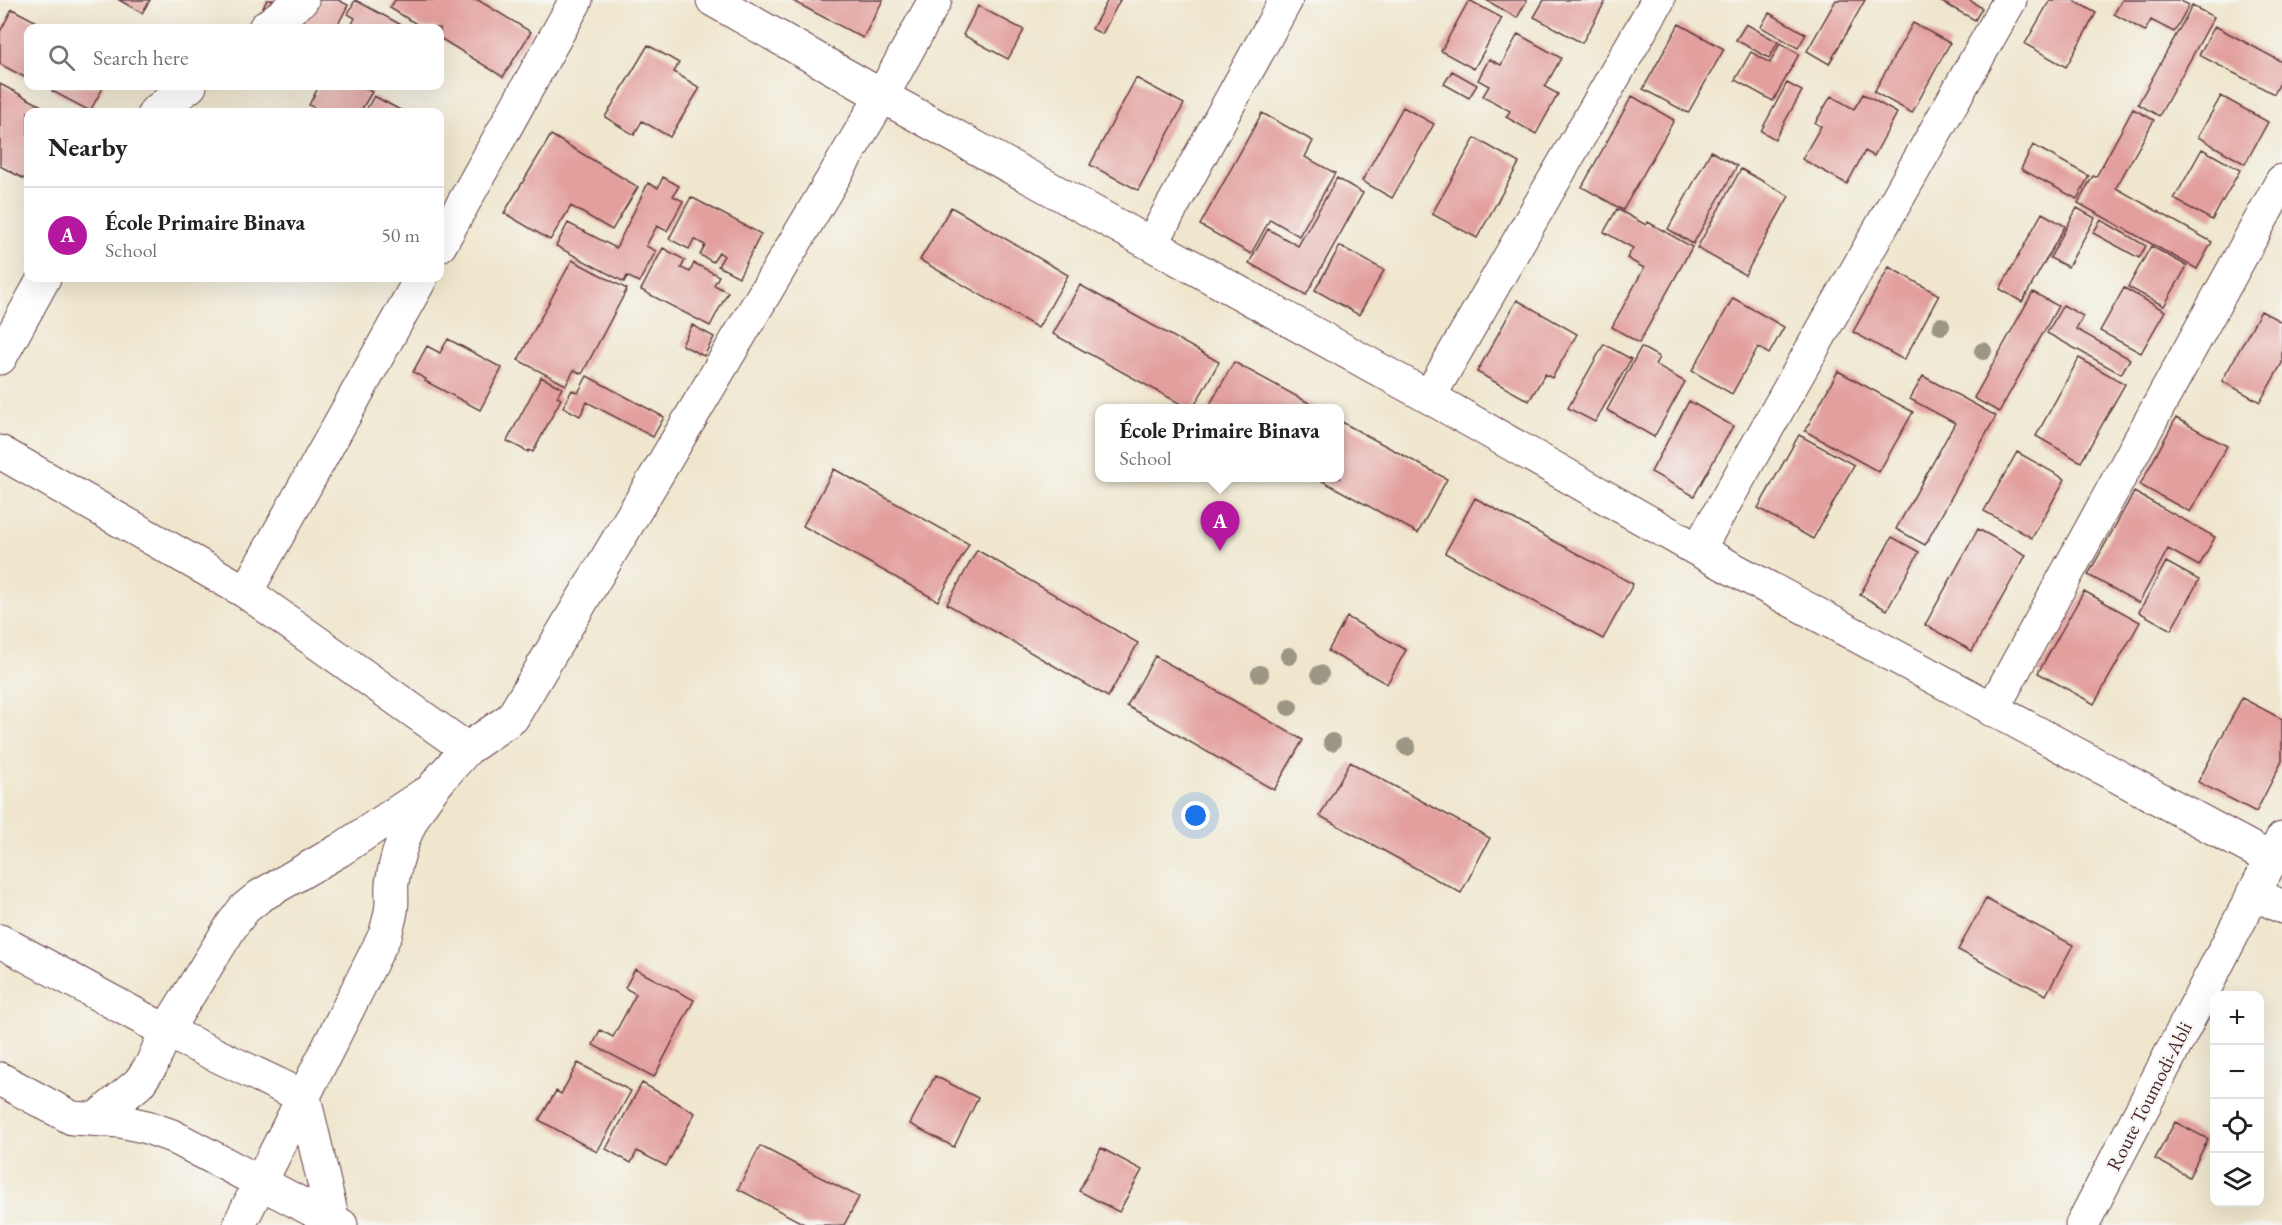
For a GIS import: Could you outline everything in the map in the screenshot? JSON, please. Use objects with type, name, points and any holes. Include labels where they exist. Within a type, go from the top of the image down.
[{"type":"street","points":[[270,24],[302,0]]},
{"type":"street","points":[[444,238],[576,0]]},
{"type":"street","points":[[713,0],[882,96],[1429,397],[1698,550],[1992,710],[2276,849]]},
{"type":"street","points":[[239,1225],[386,933],[400,847],[411,819],[428,792],[467,749],[512,718],[882,96],[934,0]]},
{"type":"street","points":[[1152,243],[1286,0]]},
{"type":"street","points":[[1429,397],[1658,0]]},
{"type":"street","points":[[1698,550],[2010,0]]},
{"type":"street","points":[[160,108],[185,90]]},
{"type":"street","points":[[1992,710],[2282,181]]},
{"type":"street","points":[[0,358],[42,282]]},
{"type":"street","points":[[246,592],[419,282]]},
{"type":"street","points":[[0,452],[246,592],[467,749]]},
{"type":"street","points":[[96,1119],[139,1083],[152,1064],[166,1031],[244,909],[260,896],[340,850],[428,792]]},
{"type":"street","name":"Route Toumodi-Abli","points":[[2082,1225],[2276,849]]},
{"type":"street","points":[[2253,893],[2282,907]]},
{"type":"street","points":[[0,941],[166,1031],[304,1098],[337,1223]]},
{"type":"street","points":[[0,1079],[72,1118],[120,1120],[172,1136],[337,1223]]},
{"type":"building","points":[[119,0],[150,0],[142,13]]},
{"type":"building","points":[[267,0],[338,0],[348,5],[338,24],[293,24],[263,8]]},
{"type":"building","points":[[355,0],[400,24],[352,24],[355,18],[348,14]]},
{"type":"building","points":[[395,0],[478,0],[531,32],[503,77],[444,40],[444,24],[416,24],[390,8]]},
{"type":"building","points":[[791,0],[883,0],[863,38]]},
{"type":"building","points":[[1108,0],[1120,0],[1102,34],[1092,29]]},
{"type":"building","points":[[1469,0],[1502,18],[1474,69],[1441,51]]},
{"type":"building","points":[[1486,0],[1527,0],[1517,18]]},
{"type":"building","points":[[1544,0],[1606,0],[1582,43],[1534,17]]},
{"type":"building","points":[[1836,0],[1865,0],[1829,64],[1807,51]]},
{"type":"building","points":[[1938,0],[1969,0],[1982,8],[1975,20]]},
{"type":"building","points":[[2050,0],[2073,0],[2096,13],[2066,67],[2025,44]]},
{"type":"building","points":[[2122,0],[2179,0],[2189,5],[2174,32],[2151,20],[2145,31],[2114,14]]},
{"type":"building","points":[[978,6],[1024,30],[1008,59],[963,35]]},
{"type":"building","points":[[2192,6],[2214,17],[2159,116],[2138,104]]},
{"type":"building","points":[[12,9],[40,24],[24,24],[24,77],[0,64],[0,32]]},
{"type":"building","points":[[1769,13],[1806,34],[1798,48],[1761,27]]},
{"type":"building","points":[[1913,23],[1950,43],[1912,113],[1874,92]]},
{"type":"building","points":[[1679,24],[1724,49],[1688,113],[1643,89]]},
{"type":"building","points":[[1746,24],[1778,42],[1769,58],[1736,40]]},
{"type":"building","points":[[2215,26],[2282,62],[2282,79],[2274,94],[2199,55]]},
{"type":"building","points":[[1518,34],[1561,58],[1545,87],[1558,94],[1536,134],[1506,117],[1510,111],[1483,96],[1489,86],[1478,80],[1489,59],[1501,65]]},
{"type":"building","points":[[1780,43],[1799,54],[1773,101],[1735,80],[1751,52],[1770,63]]},
{"type":"building","points":[[648,45],[679,63],[674,72],[700,88],[670,137],[642,121],[634,135],[605,117]]},
{"type":"building","points":[[1452,71],[1477,85],[1469,98],[1444,84]]},
{"type":"building","points":[[1136,78],[1184,104],[1138,190],[1090,165]]},
{"type":"building","points":[[1787,83],[1802,91],[1775,139],[1761,131]]},
{"type":"building","points":[[0,84],[45,108],[24,108],[24,179],[0,166]]},
{"type":"building","points":[[102,90],[92,108],[84,108],[52,91]]},
{"type":"building","points":[[317,90],[368,90],[372,92],[362,108],[315,108],[309,105]]},
{"type":"building","points":[[1863,94],[1897,113],[1874,156],[1865,151],[1847,184],[1802,159],[1821,126],[1815,123],[1831,96],[1854,109]]},
{"type":"building","points":[[374,96],[396,108],[367,108]]},
{"type":"building","points":[[1632,96],[1674,120],[1623,210],[1582,187]]},
{"type":"building","points":[[2221,96],[2268,122],[2245,164],[2198,137]]},
{"type":"building","points":[[1403,107],[1434,124],[1392,198],[1362,181]]},
{"type":"building","points":[[2133,109],[2154,120],[2116,188],[2212,242],[2197,269],[2078,203],[2093,176],[2096,177]]},
{"type":"building","points":[[1262,113],[1313,141],[1305,157],[1335,173],[1299,236],[1270,219],[1251,254],[1200,225]]},
{"type":"building","points":[[551,135],[638,187],[612,230],[571,206],[550,240],[504,213]]},
{"type":"building","points":[[1475,138],[1519,163],[1477,238],[1432,214]]},
{"type":"building","points":[[2033,145],[2089,176],[2077,199],[2021,169]]},
{"type":"building","points":[[2202,149],[2240,170],[2212,220],[2174,199]]},
{"type":"building","points":[[1711,151],[1737,166],[1693,244],[1668,229]]},
{"type":"building","points":[[1741,169],[1789,196],[1745,275],[1697,248]]},
{"type":"building","points":[[663,177],[679,186],[673,196],[683,201],[667,231],[657,226],[646,246],[656,251],[639,282],[627,276],[624,282],[556,246],[568,223],[616,248],[648,183],[658,188]]},
{"type":"building","points":[[1337,178],[1363,193],[1306,295],[1249,263],[1268,229],[1298,246]]},
{"type":"building","points":[[691,197],[761,234],[739,277],[718,266],[724,256],[719,252],[713,262],[700,255],[705,245],[694,239],[689,249],[669,239]]},
{"type":"building","points":[[951,207],[1068,275],[1038,328],[920,260]]},
{"type":"building","points":[[2077,208],[2095,218],[2068,267],[2050,258]]},
{"type":"building","points":[[1617,209],[1646,225],[1648,222],[1692,247],[1639,343],[1612,327],[1644,268],[1627,258],[1633,248],[1604,232]]},
{"type":"building","points":[[2042,213],[2065,226],[2022,302],[2000,289]]},
{"type":"building","points":[[2101,220],[2146,246],[2139,258],[2093,233]]},
{"type":"building","points":[[1340,246],[1384,270],[1359,315],[1315,290]]},
{"type":"building","points":[[2151,246],[2187,266],[2164,306],[2128,287]]},
{"type":"building","points":[[663,248],[685,260],[681,268],[690,272],[694,263],[719,276],[714,285],[728,292],[710,326],[641,290]]},
{"type":"building","points":[[572,260],[627,289],[582,374],[574,370],[566,385],[518,360]]},
{"type":"building","points":[[1889,267],[1939,295],[1904,360],[1853,332]]},
{"type":"building","points":[[1080,285],[1219,362],[1195,404],[1181,404],[1053,334]]},
{"type":"building","points":[[2124,288],[2165,311],[2141,353],[2100,331]]},
{"type":"building","points":[[2033,292],[2058,306],[1999,412],[1974,398]]},
{"type":"building","points":[[1733,298],[1784,327],[1769,354],[1758,347],[1732,394],[1692,371]]},
{"type":"building","points":[[1517,300],[1577,334],[1552,378],[1545,374],[1529,401],[1477,372]]},
{"type":"building","points":[[2063,305],[2083,316],[2076,329],[2130,359],[2121,374],[2047,333]]},
{"type":"building","points":[[2261,311],[2282,322],[2282,363],[2260,402],[2222,381]]},
{"type":"building","points":[[692,325],[714,337],[704,356],[682,345]]},
{"type":"building","points":[[448,339],[502,368],[480,410],[425,381],[426,379],[413,372],[427,346],[440,353]]},
{"type":"building","points":[[1604,344],[1631,359],[1595,422],[1568,408]]},
{"type":"building","points":[[1641,347],[1659,357],[1655,365],[1685,382],[1654,437],[1607,410]]},
{"type":"building","points":[[2079,358],[2125,384],[2081,462],[2036,436]]},
{"type":"building","points":[[1234,362],[1311,404],[1210,404]]},
{"type":"building","points":[[1838,371],[1913,412],[1879,472],[1805,431]]},
{"type":"building","points":[[587,376],[664,417],[653,437],[587,402],[580,416],[563,407],[572,390],[578,393]]},
{"type":"building","points":[[1923,376],[1996,416],[1925,545],[1896,529],[1955,423],[1910,399]]},
{"type":"building","points":[[541,377],[562,388],[557,397],[561,399],[533,452],[529,450],[528,452],[507,441]]},
{"type":"building","points":[[1689,401],[1733,426],[1694,496],[1651,472]]},
{"type":"building","points":[[2176,418],[2227,446],[2190,512],[2140,485]]},
{"type":"building","points":[[1344,423],[1447,479],[1418,533],[1324,482],[1344,482]]},
{"type":"building","points":[[1799,435],[1854,465],[1813,539],[1758,508]]},
{"type":"building","points":[[2017,452],[2065,479],[2032,538],[1984,511]]},
{"type":"building","points":[[834,469],[969,544],[938,601],[803,526]]},
{"type":"building","points":[[2134,492],[2215,537],[2199,566],[2168,549],[2139,603],[2088,575]]},
{"type":"building","points":[[1475,498],[1633,584],[1603,639],[1445,553]]},
{"type":"building","points":[[1978,529],[2026,555],[1972,651],[1925,625]]},
{"type":"building","points":[[1892,537],[1919,552],[1887,610],[1860,595]]},
{"type":"building","points":[[977,550],[1138,643],[1108,697],[947,604]]},
{"type":"building","points":[[2166,562],[2199,580],[2171,630],[2139,612]]},
{"type":"building","points":[[2084,591],[2140,622],[2094,704],[2038,673]]},
{"type":"building","points":[[1347,617],[1406,650],[1387,684],[1328,651]]},
{"type":"building","points":[[1155,656],[1303,740],[1274,790],[1127,706]]},
{"type":"building","points":[[2242,698],[2282,719],[2282,761],[2256,812],[2198,782]]},
{"type":"building","points":[[1350,762],[1490,838],[1461,893],[1320,816]]},
{"type":"building","points":[[1986,899],[2073,945],[2046,995],[1958,950]]},
{"type":"building","points":[[635,969],[694,1000],[654,1077],[593,1045],[600,1030],[613,1037],[636,994],[625,988]]},
{"type":"building","points":[[578,1063],[631,1091],[597,1152],[539,1120],[556,1091],[561,1094]]},
{"type":"building","points":[[935,1076],[978,1098],[954,1147],[910,1124]]},
{"type":"building","points":[[642,1083],[695,1113],[666,1166],[637,1151],[631,1163],[606,1149]]},
{"type":"building","points":[[2175,1122],[2208,1139],[2189,1177],[2155,1159]]},
{"type":"building","points":[[760,1146],[859,1197],[844,1225],[806,1225],[738,1189]]},
{"type":"building","points":[[1101,1148],[1142,1170],[1119,1212],[1079,1191]]},
{"type":"place","name":"École Primaire Binava","points":[[1220,551]]}]
